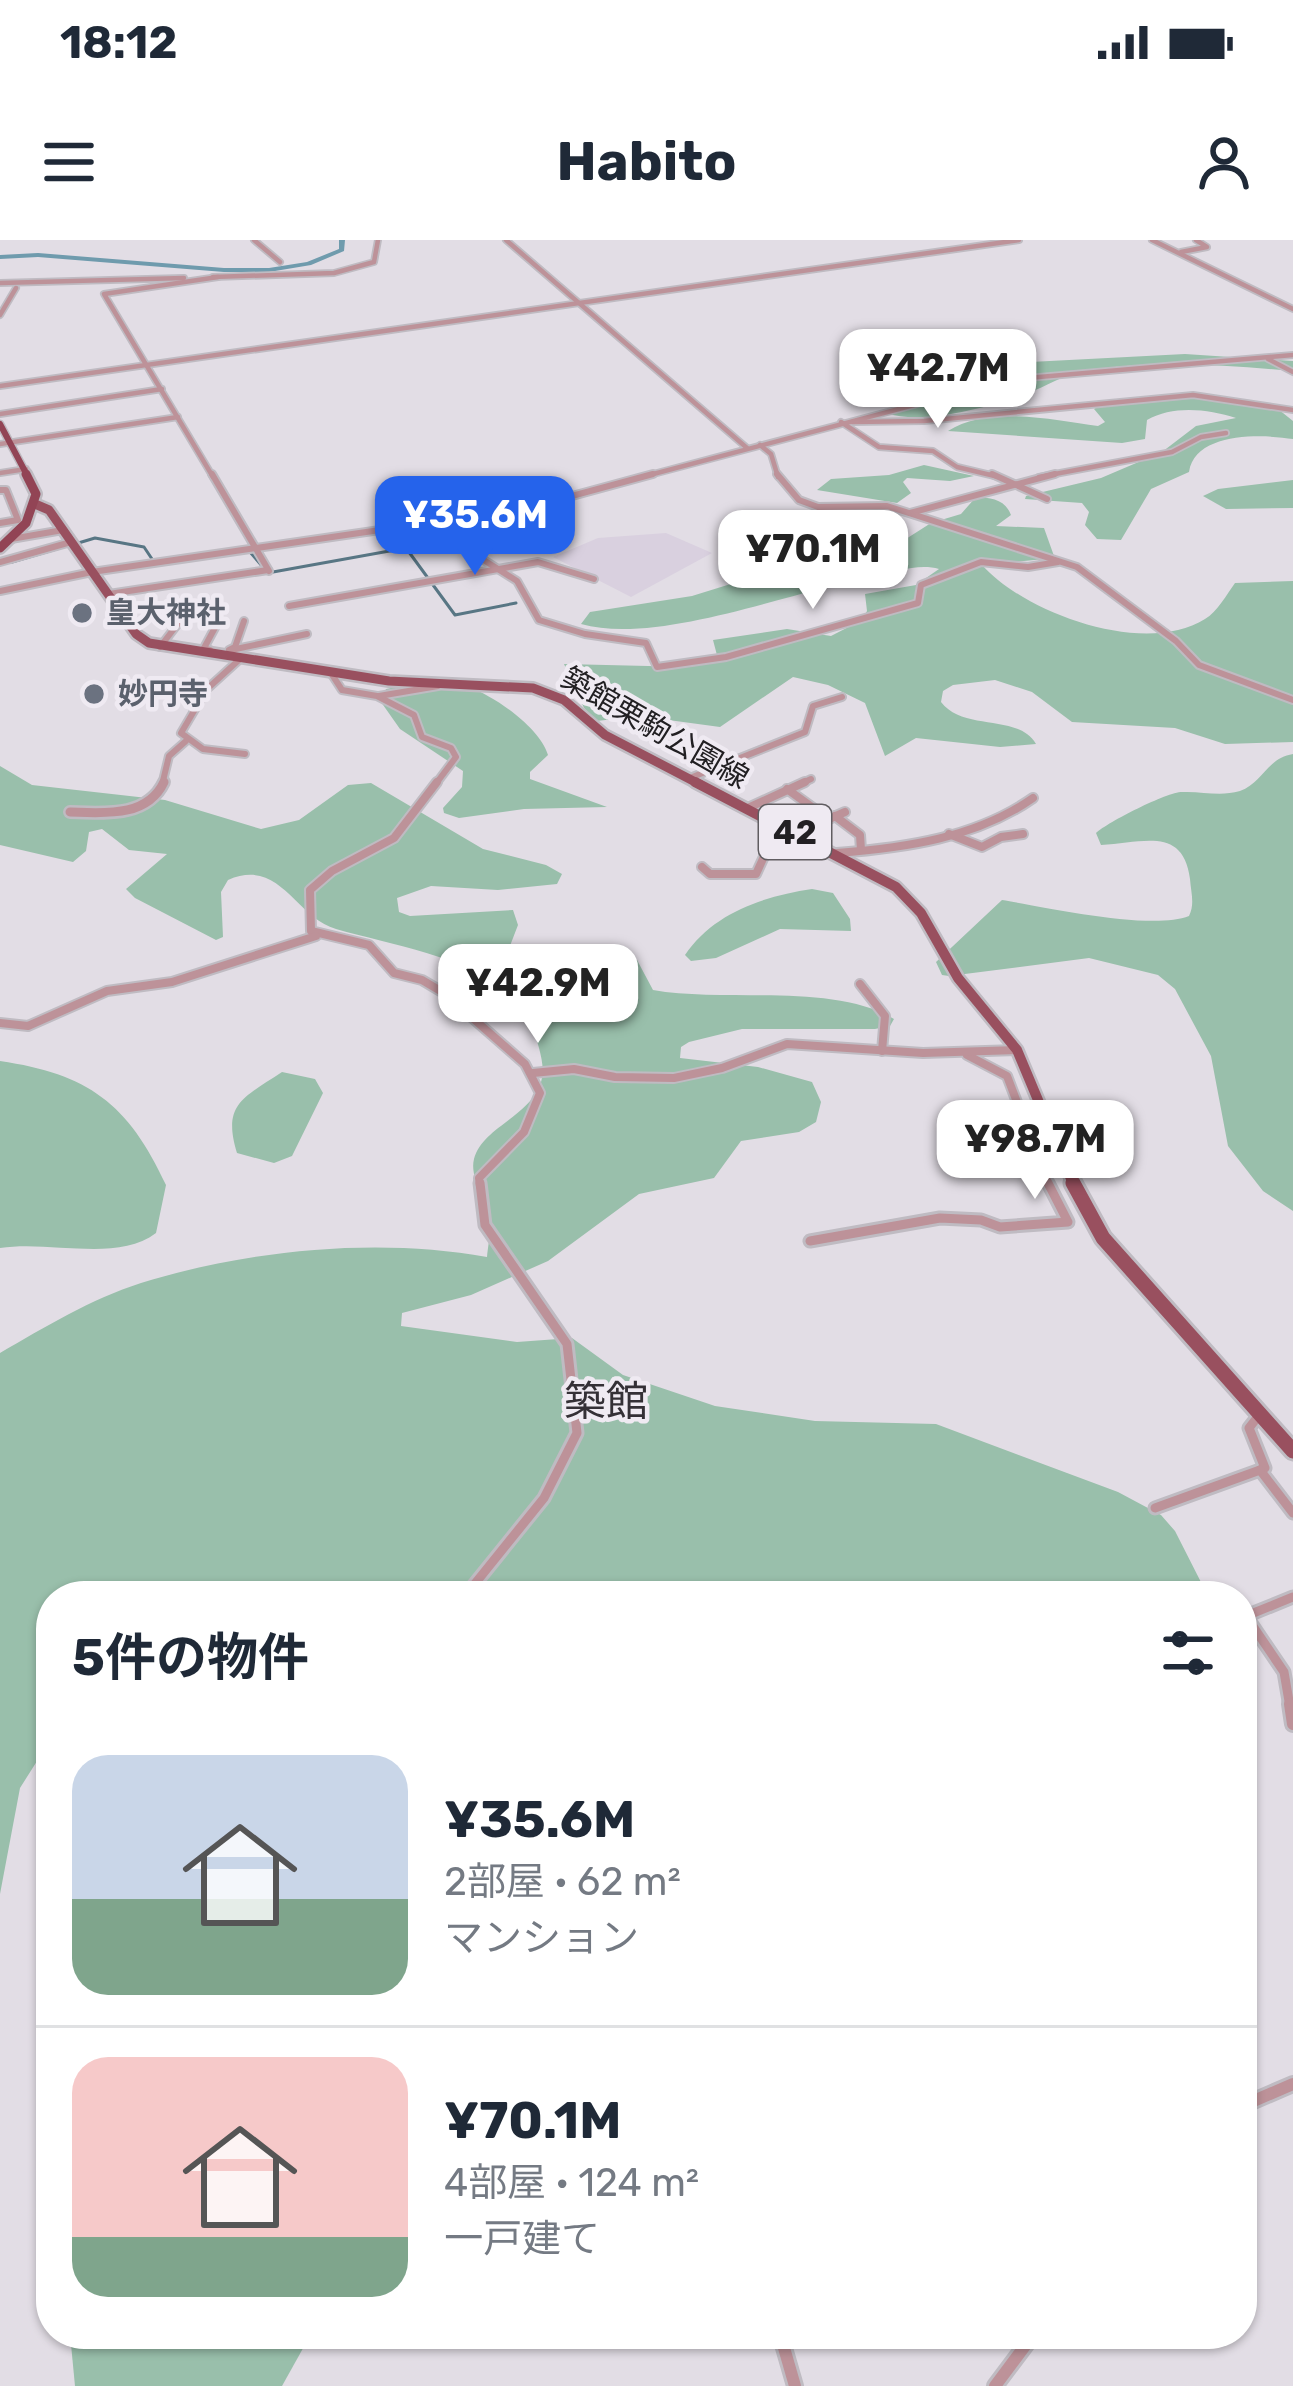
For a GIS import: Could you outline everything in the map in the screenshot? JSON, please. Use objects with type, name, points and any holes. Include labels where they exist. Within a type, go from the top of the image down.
[{"type":"highway","points":[[0,424],[5,443],[35,487],[35,504],[0,548]]},
{"type":"main road","points":[[35,504],[49,510],[136,634],[160,646]]},
{"type":"main road","name":"築館栗駒公園線","points":[[160,646],[438,686],[518,686],[546,692],[565,700],[605,735],[884,879],[914,904],[958,978],[1017,1051],[1078,1194],[1103,1238],[1293,1451]]},
{"type":"street","points":[[254,240],[280,262]]},
{"type":"street","points":[[0,284],[347,270],[374,262],[378,240]]},
{"type":"street","points":[[506,240],[747,448]]},
{"type":"street","points":[[0,386],[1019,240]]},
{"type":"street","points":[[1151,240],[1293,310]]},
{"type":"street","points":[[1181,252],[1207,248],[1196,240]]},
{"type":"street","points":[[109,594],[266,571],[257,548],[104,294],[218,277]]},
{"type":"street","points":[[0,315],[16,288]]},
{"type":"street","points":[[0,591],[92,572],[524,509],[914,405],[980,382],[1293,355]]},
{"type":"street","points":[[1268,359],[1293,372]]},
{"type":"street","points":[[0,414],[162,389]]},
{"type":"street","points":[[843,422],[924,421],[1192,395],[1293,410]]},
{"type":"street","points":[[5,443],[178,417]]},
{"type":"street","points":[[843,422],[879,447],[933,451],[957,467],[1013,483],[1047,499]]},
{"type":"street","points":[[910,513],[1013,483],[1172,452],[1201,437],[1226,433]]},
{"type":"street","points":[[760,445],[771,454],[779,481],[799,500],[818,507],[887,506],[1084,572],[1176,641],[1199,665],[1293,700]]},
{"type":"street","points":[[0,473],[26,469]]},
{"type":"street","points":[[0,490],[6,490],[18,520],[0,524]]},
{"type":"street","points":[[447,521],[471,553],[518,581],[539,620],[585,634],[646,643],[657,667],[726,657],[918,603],[921,586],[974,563],[1028,567],[1058,562]]},
{"type":"street","points":[[11,539],[63,530]]},
{"type":"street","points":[[0,562],[72,544]]},
{"type":"street","points":[[289,606],[548,562],[594,579]]},
{"type":"street","points":[[160,646],[194,604]]},
{"type":"street","points":[[244,620],[181,733],[203,749],[245,754]]},
{"type":"street","points":[[218,625],[203,648],[229,654],[307,634]]},
{"type":"street","points":[[316,936],[308,923],[310,890],[332,871],[394,838],[407,815],[456,762],[451,748],[422,737],[414,715],[377,696],[342,690],[331,673]]},
{"type":"street","points":[[377,696],[438,686]]},
{"type":"street","points":[[690,778],[779,746],[805,732],[813,706],[842,697]]},
{"type":"street","points":[[70,812],[118,812],[147,802],[160,792],[169,755],[186,741]]},
{"type":"street","points":[[748,808],[811,779]]},
{"type":"street","points":[[787,789],[860,835],[861,850]]},
{"type":"street","points":[[837,853],[915,847],[1016,810],[1033,798]]},
{"type":"street","points":[[796,832],[845,812]]},
{"type":"street","points":[[702,867],[710,874],[756,874],[779,824]]},
{"type":"street","points":[[949,834],[982,847],[1001,837],[1023,834]]},
{"type":"street","points":[[0,1023],[28,1026],[107,991],[172,982],[316,936],[367,944],[380,952],[394,973],[422,980],[444,993],[533,1073],[540,1093],[532,1120],[488,1164],[479,1178],[479,1196],[493,1238],[568,1344],[577,1433],[544,1498],[477,1581]]},
{"type":"street","points":[[860,984],[885,1016],[882,1051]]},
{"type":"street","points":[[533,1073],[574,1069],[615,1077],[674,1078],[722,1068],[787,1044],[882,1051],[1017,1051]]},
{"type":"street","points":[[810,1241],[940,1218],[981,1220],[1000,1227],[1068,1222],[1046,1179],[1007,1076],[962,1053]]},
{"type":"street","points":[[1155,1508],[1265,1468],[1249,1429],[1260,1414]]},
{"type":"street","points":[[1260,1470],[1293,1513]]},
{"type":"street","points":[[1257,1612],[1293,1597]]},
{"type":"street","points":[[1257,1632],[1284,1672],[1293,1724]]},
{"type":"street","points":[[1257,2100],[1293,2084]]},
{"type":"street","points":[[784,2349],[795,2386]]},
{"type":"street","points":[[995,2386],[1023,2349]]},
{"type":"shaded area","points":[[666,533],[712,553],[631,597],[553,557],[598,538]]},
{"type":"green space","points":[[1185,354],[1293,361],[1293,371],[1186,364],[1106,368],[1074,374],[959,413],[919,417],[887,413],[974,369]]},
{"type":"green space","points":[[1191,396],[1278,409],[1293,421],[1293,439],[1248,437],[1203,449],[1189,472],[1151,489],[1121,540],[1097,539],[1085,525],[1089,512],[1082,503],[1026,496],[1101,478],[1162,452],[1196,426],[1236,418],[1202,411],[1168,412],[1147,420],[1145,439],[1122,443],[948,431],[1001,416],[1098,426],[1105,422],[1094,409],[1099,406]]},
{"type":"green space","points":[[924,465],[974,476],[950,481],[907,478],[903,482],[911,493],[897,503],[817,490],[831,479],[889,475]]},
{"type":"green space","points":[[1293,480],[1293,508],[1226,509],[1203,496],[1218,489]]},
{"type":"green space","points":[[976,497],[997,500],[1008,510],[1011,515],[996,526],[1044,528],[1054,556],[982,565],[1027,599],[1087,625],[1120,632],[1180,630],[1209,616],[1235,583],[1293,581],[1293,742],[1225,744],[1175,728],[1072,722],[1032,692],[995,680],[953,685],[943,691],[941,702],[963,717],[1017,729],[1036,744],[1000,747],[916,738],[885,756],[865,703],[828,685],[793,677],[720,727],[639,716],[597,721],[584,708],[564,664],[690,667],[718,659],[713,640],[787,629],[831,636],[862,620],[867,611],[865,594],[916,585],[939,569],[907,569],[727,614],[648,628],[581,624],[590,612],[692,596],[750,578],[825,570],[898,544],[931,523],[961,514]]},
{"type":"green space","points":[[421,682],[464,685],[504,706],[536,734],[548,755],[530,772],[530,779],[607,807],[524,809],[459,818],[444,813],[443,808],[462,787],[463,771],[400,729],[381,702],[386,689]]},
{"type":"green space","points":[[1293,754],[1293,1211],[1263,1191],[1228,1146],[1211,1056],[1175,989],[1158,975],[1089,958],[949,976],[942,975],[936,962],[1002,900],[1125,919],[1189,916],[1190,879],[1179,851],[1159,841],[1101,845],[1096,833],[1174,793],[1240,791],[1277,760]]},
{"type":"green space","points":[[0,766],[32,785],[165,800],[261,829],[299,820],[348,785],[371,783],[483,849],[546,865],[562,874],[557,884],[498,890],[431,886],[397,898],[399,912],[410,916],[513,910],[518,925],[501,969],[507,978],[534,980],[637,960],[653,990],[809,997],[869,1008],[894,1019],[890,1026],[875,1029],[742,1029],[689,1042],[681,1047],[680,1058],[758,1067],[812,1082],[821,1102],[816,1122],[799,1132],[741,1141],[714,1178],[639,1194],[548,1261],[471,1295],[402,1313],[401,1326],[517,1342],[572,1338],[623,1375],[715,1406],[815,1421],[936,1424],[1118,1492],[1161,1515],[1175,1531],[1200,1581],[36,1581],[36,1763],[20,1788],[0,1894],[0,1353],[122,1290],[225,1262],[357,1248],[487,1257],[490,1221],[474,1174],[474,1159],[486,1139],[534,1096],[543,1071],[527,1019],[509,996],[485,978],[426,953],[322,923],[261,876],[228,880],[221,892],[223,937],[216,940],[126,889],[167,854],[129,850],[102,829],[89,832],[86,851],[73,862],[0,845]]},
{"type":"green space","points":[[812,889],[833,893],[850,919],[851,931],[780,929],[716,958],[691,961],[685,955],[710,928],[741,909]]},
{"type":"green space","points":[[0,1061],[58,1074],[102,1097],[120,1113],[166,1185],[156,1233],[140,1242],[103,1249],[0,1248]]},
{"type":"green space","points":[[282,1072],[315,1079],[323,1093],[292,1156],[274,1163],[237,1153],[232,1123],[239,1104]]},
{"type":"green space","points":[[71,2349],[303,2349],[282,2386],[75,2386]]},
{"type":"waterway","points":[[0,257],[38,255],[269,270],[309,264],[342,250],[342,240]]},
{"type":"waterway","points":[[75,544],[95,538],[144,547],[152,559]]},
{"type":"waterway","points":[[12,562],[60,548]]},
{"type":"waterway","points":[[273,572],[406,548],[455,615],[516,603]]},
{"type":"waterway","points":[[250,552],[262,566]]},
{"type":"place","name":"皇大神社","points":[[82,613]]},
{"type":"place","name":"妙円寺","points":[[94,694]]},
{"type":"district","name":"築館","points":[[606,1401]]}]
